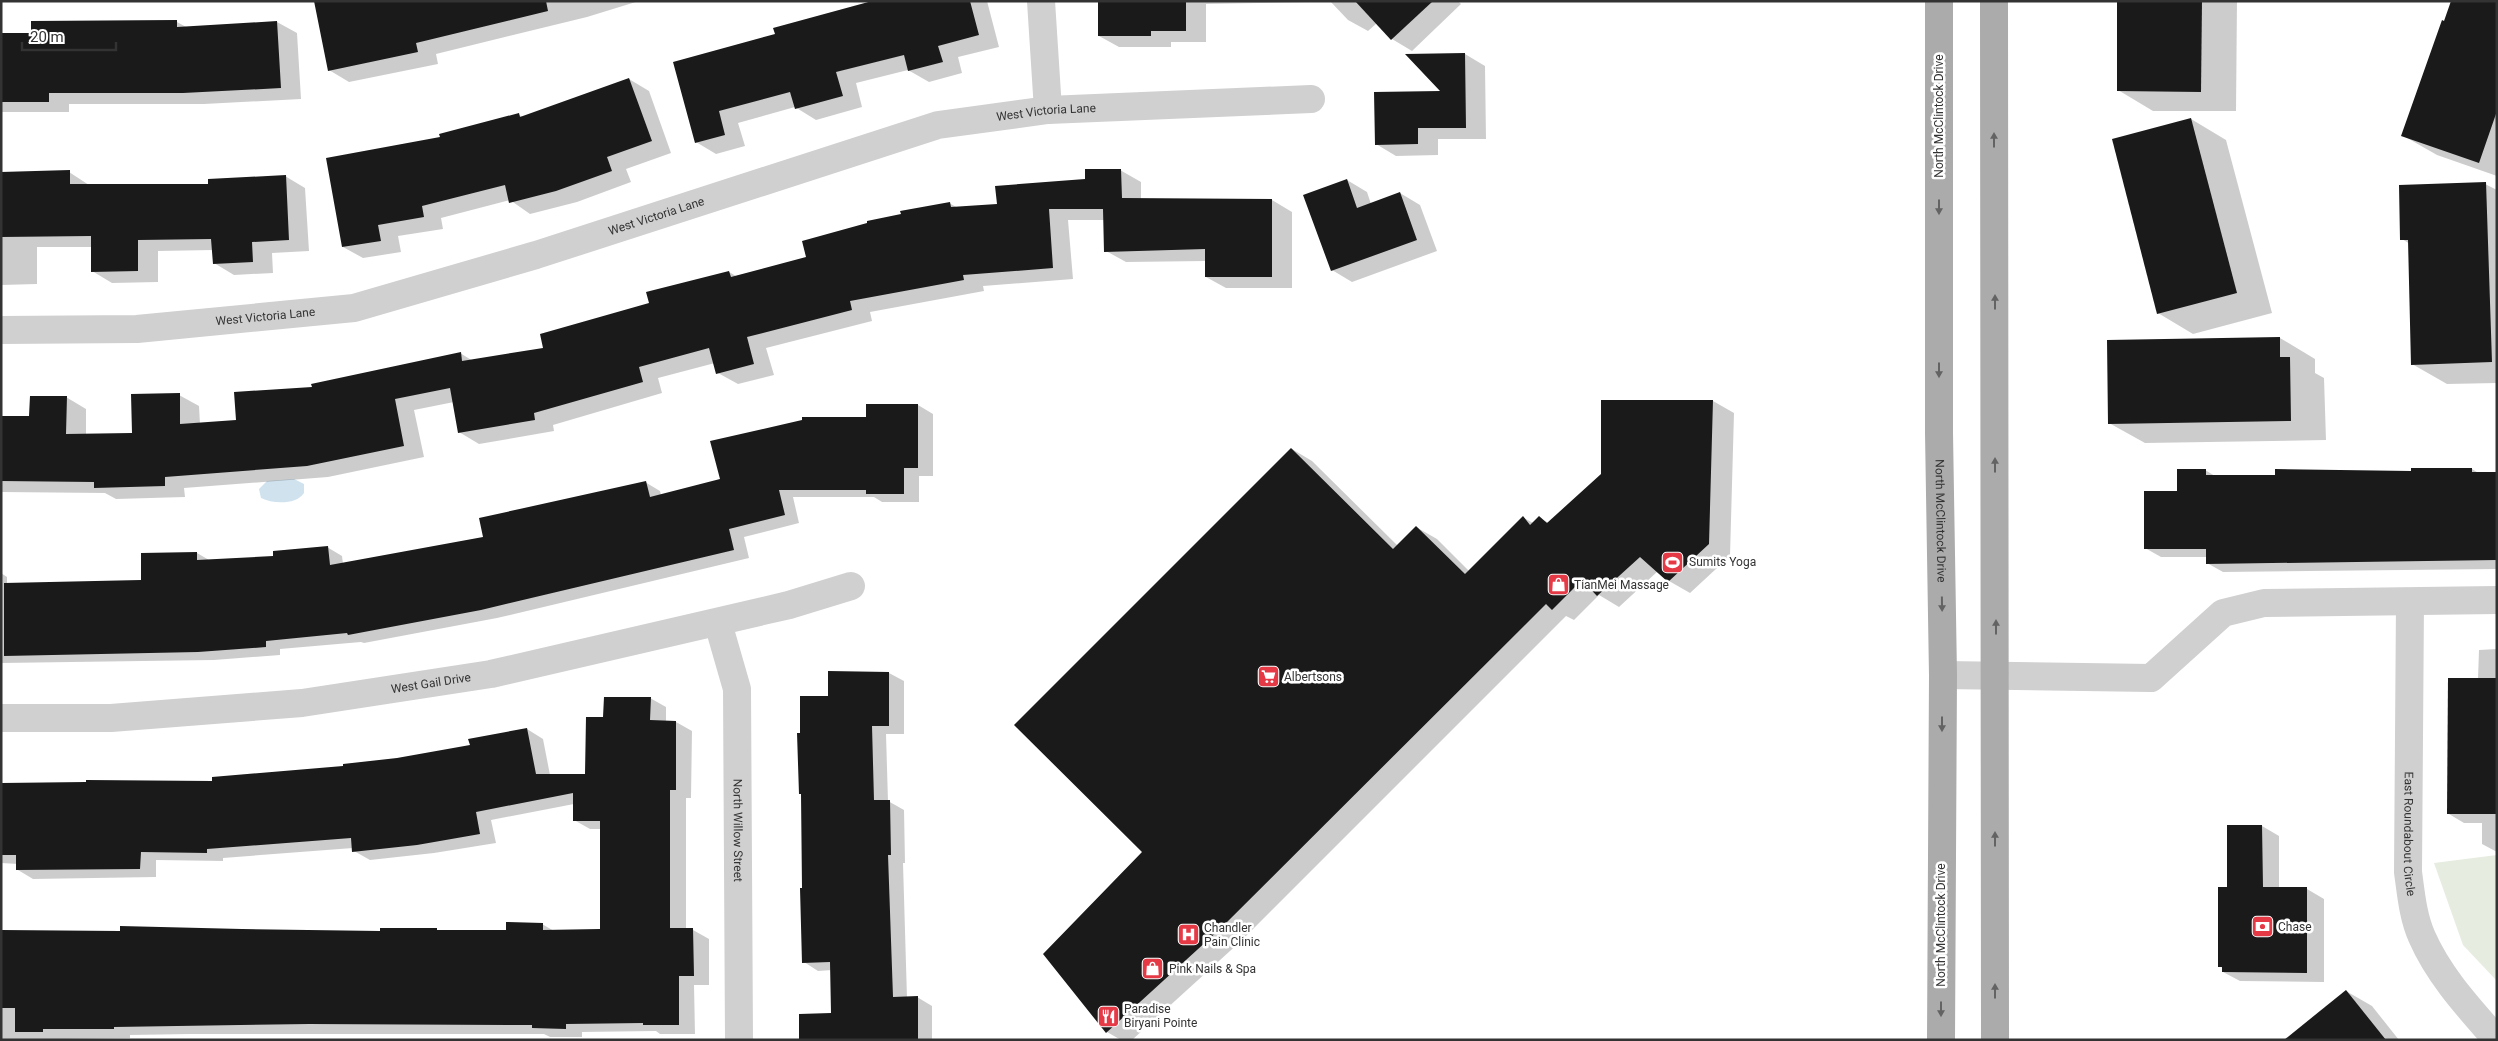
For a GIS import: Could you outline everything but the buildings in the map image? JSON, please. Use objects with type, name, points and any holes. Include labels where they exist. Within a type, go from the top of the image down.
[{"type":"main road","name":"North McClintock Drive","points":[[1939,1],[1939,433],[1943,675],[1941,1040]]},
{"type":"main road","points":[[1994,1],[1995,1040]]},
{"type":"street","points":[[1041,1],[1048,110]]},
{"type":"street","name":"West Victoria Lane","points":[[1,330],[137,329],[354,308],[536,255],[938,125],[1048,110],[1312,99]]},
{"type":"street","name":"West Gail Drive","points":[[1,718],[111,718],[302,703],[491,674],[789,606],[851,586]]},
{"type":"street","points":[[1943,675],[2151,678],[2223,613],[2264,603],[2497,600]]},
{"type":"street","name":"East Roundabout Circle","points":[[2410,602],[2408,872],[2412,905],[2421,936],[2437,965],[2458,994],[2497,1040]]},
{"type":"street","name":"North Willow Street","points":[[718,622],[737,689],[739,1040]]},
{"type":"shaded area","points":[[2497,855],[2497,981],[2463,945],[2434,863]]},
{"type":"water","points":[[294,479],[304,484],[304,493],[296,500],[278,502],[261,498],[259,489],[267,481]]},
{"type":"place","name":"Sumits Yoga","points":[[1673,562]]},
{"type":"place","name":"TianMei Massage","points":[[1558,585]]},
{"type":"place","name":"Albertsons","points":[[1268,677]]},
{"type":"place","name":"Chase","points":[[2262,927]]},
{"type":"place","name":"Chandler Pain Clinic","points":[[1188,935]]},
{"type":"place","name":"Pink Nails & Spa","points":[[1153,969]]},
{"type":"place","name":"Paradise Biryani Pointe","points":[[1108,1016]]}]
